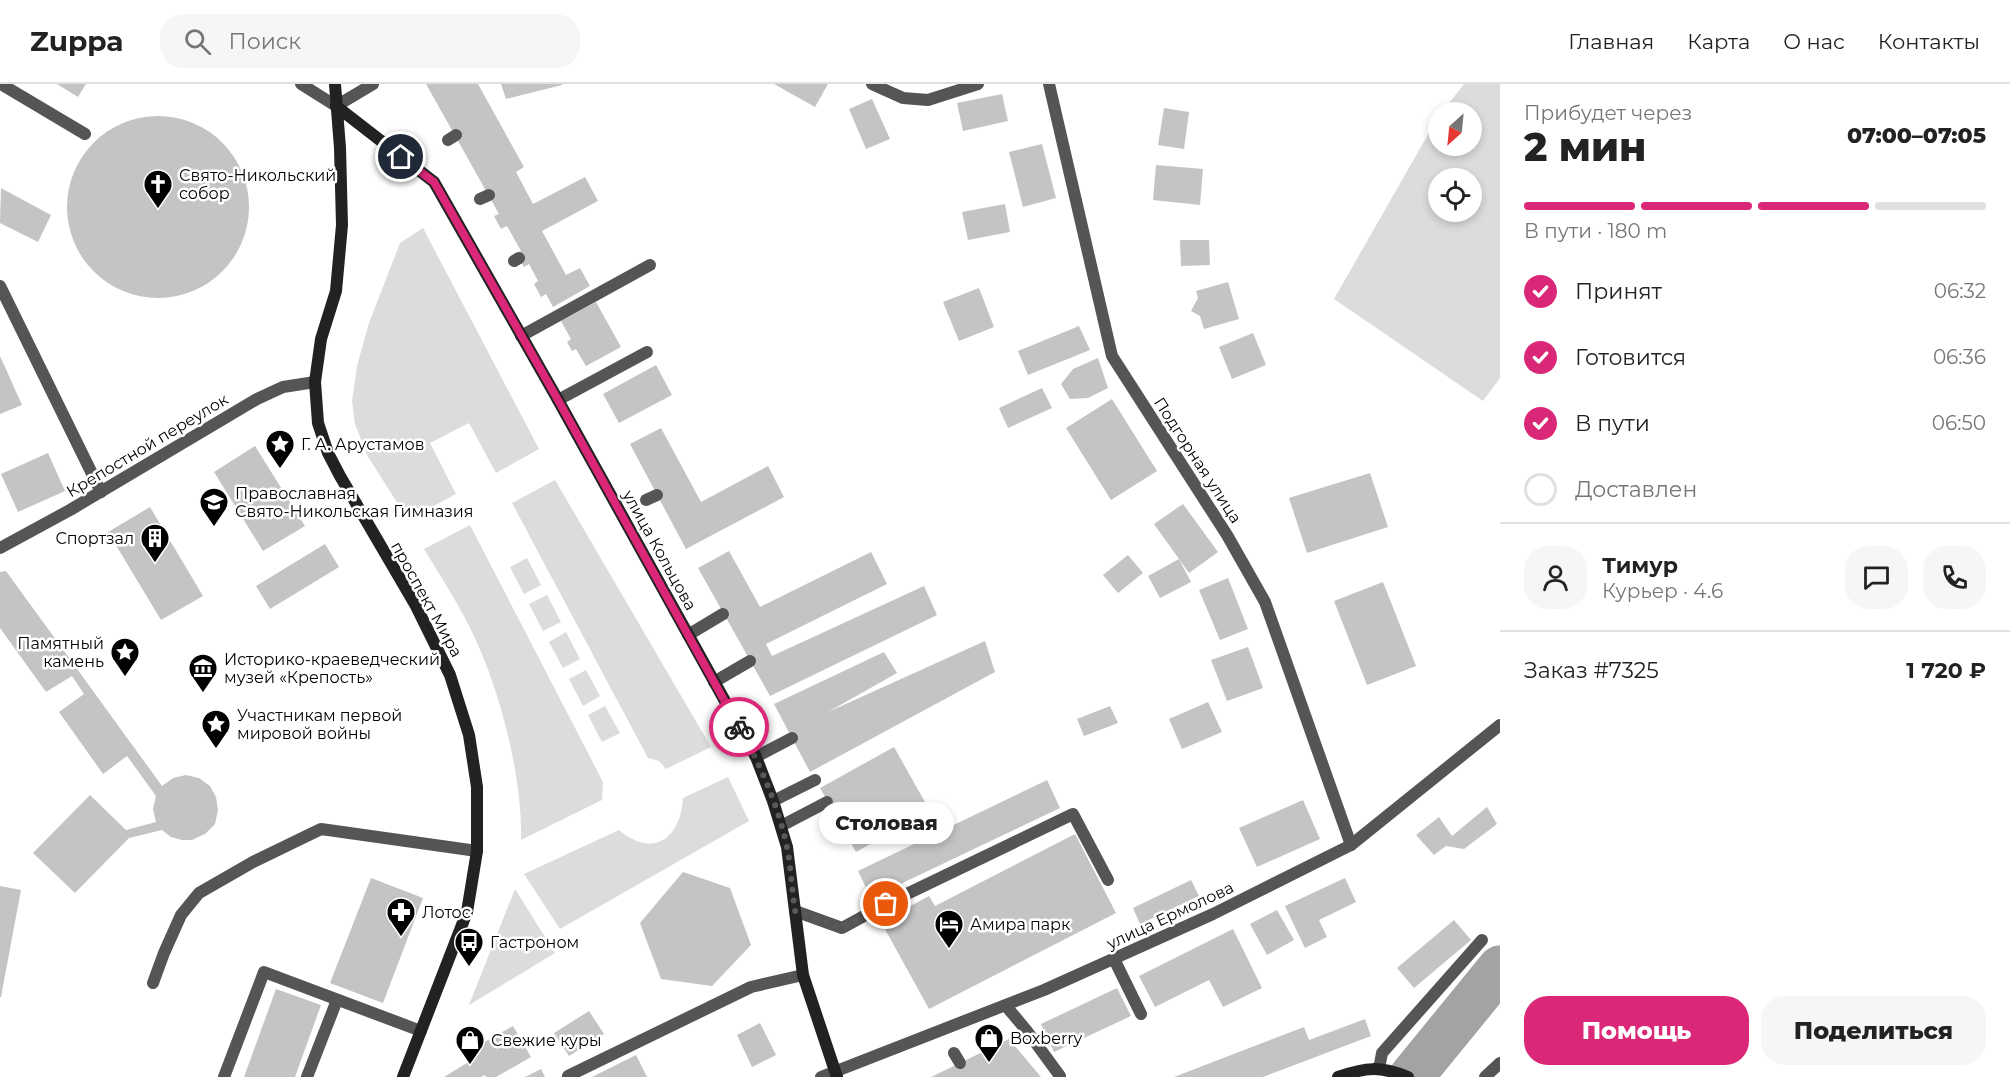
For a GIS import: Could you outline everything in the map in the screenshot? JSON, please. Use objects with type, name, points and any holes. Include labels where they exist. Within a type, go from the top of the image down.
[{"type":"street","points":[[1,84],[85,134]]},
{"type":"street","points":[[301,84],[336,106],[373,84]]},
{"type":"street","name":"проспект Мира","points":[[335,84],[340,148],[342,225],[336,291],[321,339],[315,382],[318,423],[328,453],[416,606],[450,675],[469,735],[477,787],[477,850],[467,912],[403,1077]]},
{"type":"street","points":[[872,84],[903,98],[928,100],[978,84]]},
{"type":"street","name":"Подгорная улица","points":[[1049,84],[1112,356],[1227,535],[1265,602],[1352,845]]},
{"type":"street","name":"улица Кольцова","points":[[336,106],[434,182],[756,757],[787,847],[803,975],[836,1075]]},
{"type":"street","points":[[521,336],[650,265]]},
{"type":"street","points":[[0,286],[101,492]]},
{"type":"street","points":[[558,400],[647,352]]},
{"type":"street","name":"Крепостной переулок","points":[[0,548],[101,492],[256,399],[283,387],[315,382]]},
{"type":"street","points":[[688,634],[723,614]]},
{"type":"street","points":[[714,682],[750,661]]},
{"type":"street","name":"улица Ермолова","points":[[821,1077],[836,1075],[1114,959],[1213,914],[1352,845],[1500,725]]},
{"type":"street","points":[[756,757],[792,738]]},
{"type":"street","points":[[773,801],[815,780]]},
{"type":"street","points":[[781,826],[827,802]]},
{"type":"street","points":[[795,911],[842,928],[886,904],[1073,814],[1108,880]]},
{"type":"street","points":[[153,983],[181,915],[199,893],[253,862],[321,829],[477,850]]},
{"type":"street","points":[[1383,1069],[1382,1053],[1482,940]]},
{"type":"street","points":[[1114,959],[1141,1014]]},
{"type":"street","points":[[224,1077],[264,972],[421,1031]]},
{"type":"street","points":[[568,1076],[751,987],[803,975]]},
{"type":"street","points":[[307,1077],[337,1000]]},
{"type":"street","points":[[1006,1006],[1027,1030],[1060,1076]]},
{"type":"street","points":[[1485,1077],[1500,1063]]},
{"type":"street","points":[[1338,1077],[1355,1071],[1383,1069],[1408,1077]]},
{"type":"shaded area","points":[[1464,84],[1500,84],[1500,378],[1483,401],[1334,299],[1428,134],[1428,156],[1482,156],[1482,102],[1450,102]]},
{"type":"shaded area","points":[[423,228],[539,449],[496,473],[469,423],[430,443],[456,494],[408,520],[367,455],[355,424],[352,401],[357,366],[369,323],[400,243]]},
{"type":"shaded area","points":[[555,480],[711,747],[666,769],[659,761],[648,758],[512,503]]},
{"type":"shaded area","points":[[470,525],[603,782],[602,800],[521,840],[521,815],[513,759],[489,673],[468,624],[424,549]]},
{"type":"shaded area","points":[[527,558],[541,585],[524,594],[510,567]]},
{"type":"shaded area","points":[[547,595],[561,622],[543,631],[529,604]]},
{"type":"shaded area","points":[[566,632],[580,659],[563,668],[549,642]]},
{"type":"shaded area","points":[[586,670],[600,696],[583,706],[569,679]]},
{"type":"shaded area","points":[[605,706],[620,733],[602,742],[588,715]]},
{"type":"shaded area","points":[[728,777],[749,821],[560,929],[524,874],[619,830],[631,839],[643,843],[663,840],[677,824],[683,798]]},
{"type":"shaded area","points":[[515,889],[555,953],[469,1005]]},
{"type":"building","points":[[57,84],[86,84],[78,97]]},
{"type":"building","points":[[426,84],[478,84],[524,167],[516,172],[533,204],[585,177],[598,201],[542,231],[566,275],[580,268],[590,286],[553,307],[546,294],[541,297],[534,284],[538,281],[529,264],[524,267],[517,254],[521,251],[507,226],[501,229],[494,216],[499,214]]},
{"type":"building","points":[[501,84],[562,84],[562,85],[506,99]]},
{"type":"building","points":[[774,84],[828,84],[815,107]]},
{"type":"building","points":[[1002,94],[1008,121],[963,131],[957,103]]},
{"type":"building","points":[[872,99],[890,139],[866,149],[849,109]]},
{"type":"building","points":[[1164,108],[1189,112],[1184,149],[1158,145]]},
{"type":"building","name":"Свято-Никольский собор","points":[[158,116],[193,123],[209,131],[222,143],[234,156],[242,172],[249,207],[242,242],[234,258],[222,271],[209,283],[193,291],[158,298],[123,291],[107,283],[94,271],[82,258],[74,242],[67,207],[74,172],[82,156],[94,143],[107,131],[123,123]]},
{"type":"building","points":[[1042,144],[1056,198],[1023,207],[1009,152]]},
{"type":"building","points":[[1156,165],[1203,169],[1200,205],[1153,200]]},
{"type":"building","points":[[1,188],[51,215],[38,242],[0,223]]},
{"type":"building","points":[[1005,204],[1010,232],[968,240],[962,212]]},
{"type":"building","points":[[1180,240],[1209,240],[1210,265],[1181,266]]},
{"type":"building","points":[[1228,282],[1239,319],[1204,329],[1200,316],[1191,311],[1198,298],[1196,291]]},
{"type":"building","points":[[979,288],[994,327],[959,341],[943,302]]},
{"type":"building","points":[[596,302],[621,347],[586,366],[576,349],[572,351],[567,342],[571,339],[561,321]]},
{"type":"building","points":[[1079,326],[1090,350],[1028,375],[1018,351]]},
{"type":"building","points":[[1253,333],[1266,365],[1232,379],[1219,347]]},
{"type":"building","points":[[0,356],[22,405],[0,414]]},
{"type":"building","points":[[1098,358],[1108,388],[1088,398],[1070,399],[1061,384],[1073,369]]},
{"type":"building","points":[[656,365],[672,395],[619,423],[603,394]]},
{"type":"building","points":[[1042,388],[1052,408],[1008,428],[999,408]]},
{"type":"building","points":[[1112,399],[1157,471],[1111,500],[1066,428]]},
{"type":"building","points":[[661,428],[701,502],[768,466],[784,497],[686,549],[630,444]]},
{"type":"building","points":[[255,446],[305,526],[263,551],[214,472]]},
{"type":"building","points":[[48,453],[65,491],[18,512],[1,474]]},
{"type":"building","points":[[1370,473],[1388,527],[1307,553],[1289,498]]},
{"type":"building","points":[[1183,504],[1218,552],[1189,573],[1154,524]]},
{"type":"building","name":"Спортзал","points":[[150,507],[203,596],[161,620],[108,532]]},
{"type":"building","points":[[325,544],[339,567],[270,609],[256,586]]},
{"type":"building","points":[[729,551],[760,607],[871,552],[887,584],[766,644],[772,656],[924,586],[937,615],[770,696],[698,568]]},
{"type":"building","points":[[1128,555],[1143,573],[1118,593],[1103,575]]},
{"type":"building","points":[[1179,559],[1191,582],[1160,598],[1148,576]]},
{"type":"building","points":[[6,571],[162,786],[173,778],[186,775],[199,778],[210,786],[216,797],[218,810],[215,824],[205,834],[192,840],[182,840],[171,837],[162,830],[129,838],[75,893],[33,853],[90,795],[126,830],[156,822],[153,809],[156,796],[127,756],[103,774],[59,712],[84,694],[72,676],[46,692],[0,628],[0,572]]},
{"type":"building","points":[[1228,578],[1248,629],[1220,640],[1199,590]]},
{"type":"building","points":[[1383,582],[1416,666],[1367,685],[1334,601]]},
{"type":"building","points":[[985,641],[995,672],[810,772],[774,704],[884,652],[897,673],[828,712]]},
{"type":"building","points":[[1248,647],[1263,688],[1227,701],[1211,660]]},
{"type":"building","points":[[1208,702],[1222,732],[1182,749],[1169,719]]},
{"type":"building","points":[[1110,706],[1118,723],[1084,736],[1077,719]]},
{"type":"building","points":[[894,747],[930,811],[856,852],[820,788]]},
{"type":"building","points":[[1047,780],[1060,808],[871,898],[858,871]]},
{"type":"building","points":[[1303,800],[1320,839],[1257,867],[1239,828]]},
{"type":"building","points":[[1487,807],[1497,824],[1464,849],[1446,846],[1434,855],[1416,835],[1439,817],[1452,836]]},
{"type":"building","points":[[1075,834],[1116,913],[929,1009],[881,922],[929,896],[935,906]]},
{"type":"building","points":[[683,872],[730,888],[751,945],[712,986],[661,979],[640,923]]},
{"type":"building","points":[[371,878],[423,898],[383,1003],[330,983]]},
{"type":"building","points":[[1345,878],[1356,902],[1319,920],[1327,937],[1305,948],[1285,906]]},
{"type":"building","points":[[1191,880],[1199,896],[1140,924],[1133,908]]},
{"type":"building","points":[[0,886],[21,890],[1,997],[0,997]]},
{"type":"building","points":[[1277,910],[1294,940],[1267,955],[1250,924]]},
{"type":"building","points":[[1454,920],[1471,940],[1414,988],[1397,968]]},
{"type":"building","points":[[1233,929],[1262,988],[1223,1007],[1209,980],[1155,1007],[1139,976]]},
{"type":"building","points":[[1117,988],[1131,1016],[1054,1052],[1041,1024]]},
{"type":"building","points":[[276,989],[321,1005],[295,1077],[244,1077]]},
{"type":"building","points":[[589,1011],[604,1034],[569,1056],[554,1033]]},
{"type":"building","points":[[1365,1019],[1371,1036],[1263,1077],[1174,1077],[1304,1027],[1309,1040]]},
{"type":"building","points":[[760,1023],[776,1055],[752,1067],[737,1035]]},
{"type":"building","points":[[513,1026],[531,1057],[496,1077],[485,1075],[481,1077],[444,1077],[475,1058],[470,1050]]},
{"type":"building","points":[[1009,1039],[1041,1077],[931,1077],[960,1063]]},
{"type":"building","points":[[636,1055],[647,1077],[592,1077]]},
{"type":"building","points":[[541,1069],[545,1077],[525,1077]]},
{"type":"waterway","points":[[1411,1077],[1500,968]]},
{"type":"way so far","points":[[739,727],[756,757],[781,826],[787,847],[795,911],[842,928],[886,904]]},
{"type":"place","name":"Свято-Никольский собор","points":[[158,210]]},
{"type":"place","name":"Г. А. Арустамов","points":[[280,470]]},
{"type":"place","name":"Православная Свято-Никольская Гимназия","points":[[214,528]]},
{"type":"place","name":"Спортзал","points":[[155,564]]},
{"type":"place","name":"Памятный камень","points":[[125,678]]},
{"type":"place","name":"Историко-краеведческий музей «Крепость»","points":[[203,694]]},
{"type":"place","name":"Участникам первой мировой войны","points":[[216,750]]},
{"type":"place","name":"Столовая","points":[[886,904]]},
{"type":"place","name":"Лотос","points":[[401,938]]},
{"type":"place","name":"Амира парк","points":[[949,950]]},
{"type":"place","name":"Гастроном","points":[[469,968]]},
{"type":"place","name":"Boxberry","points":[[989,1064]]},
{"type":"place","name":"Свежие куры","points":[[470,1066]]},
{"type":"route","points":[[401,157],[434,182],[739,727]]}]
